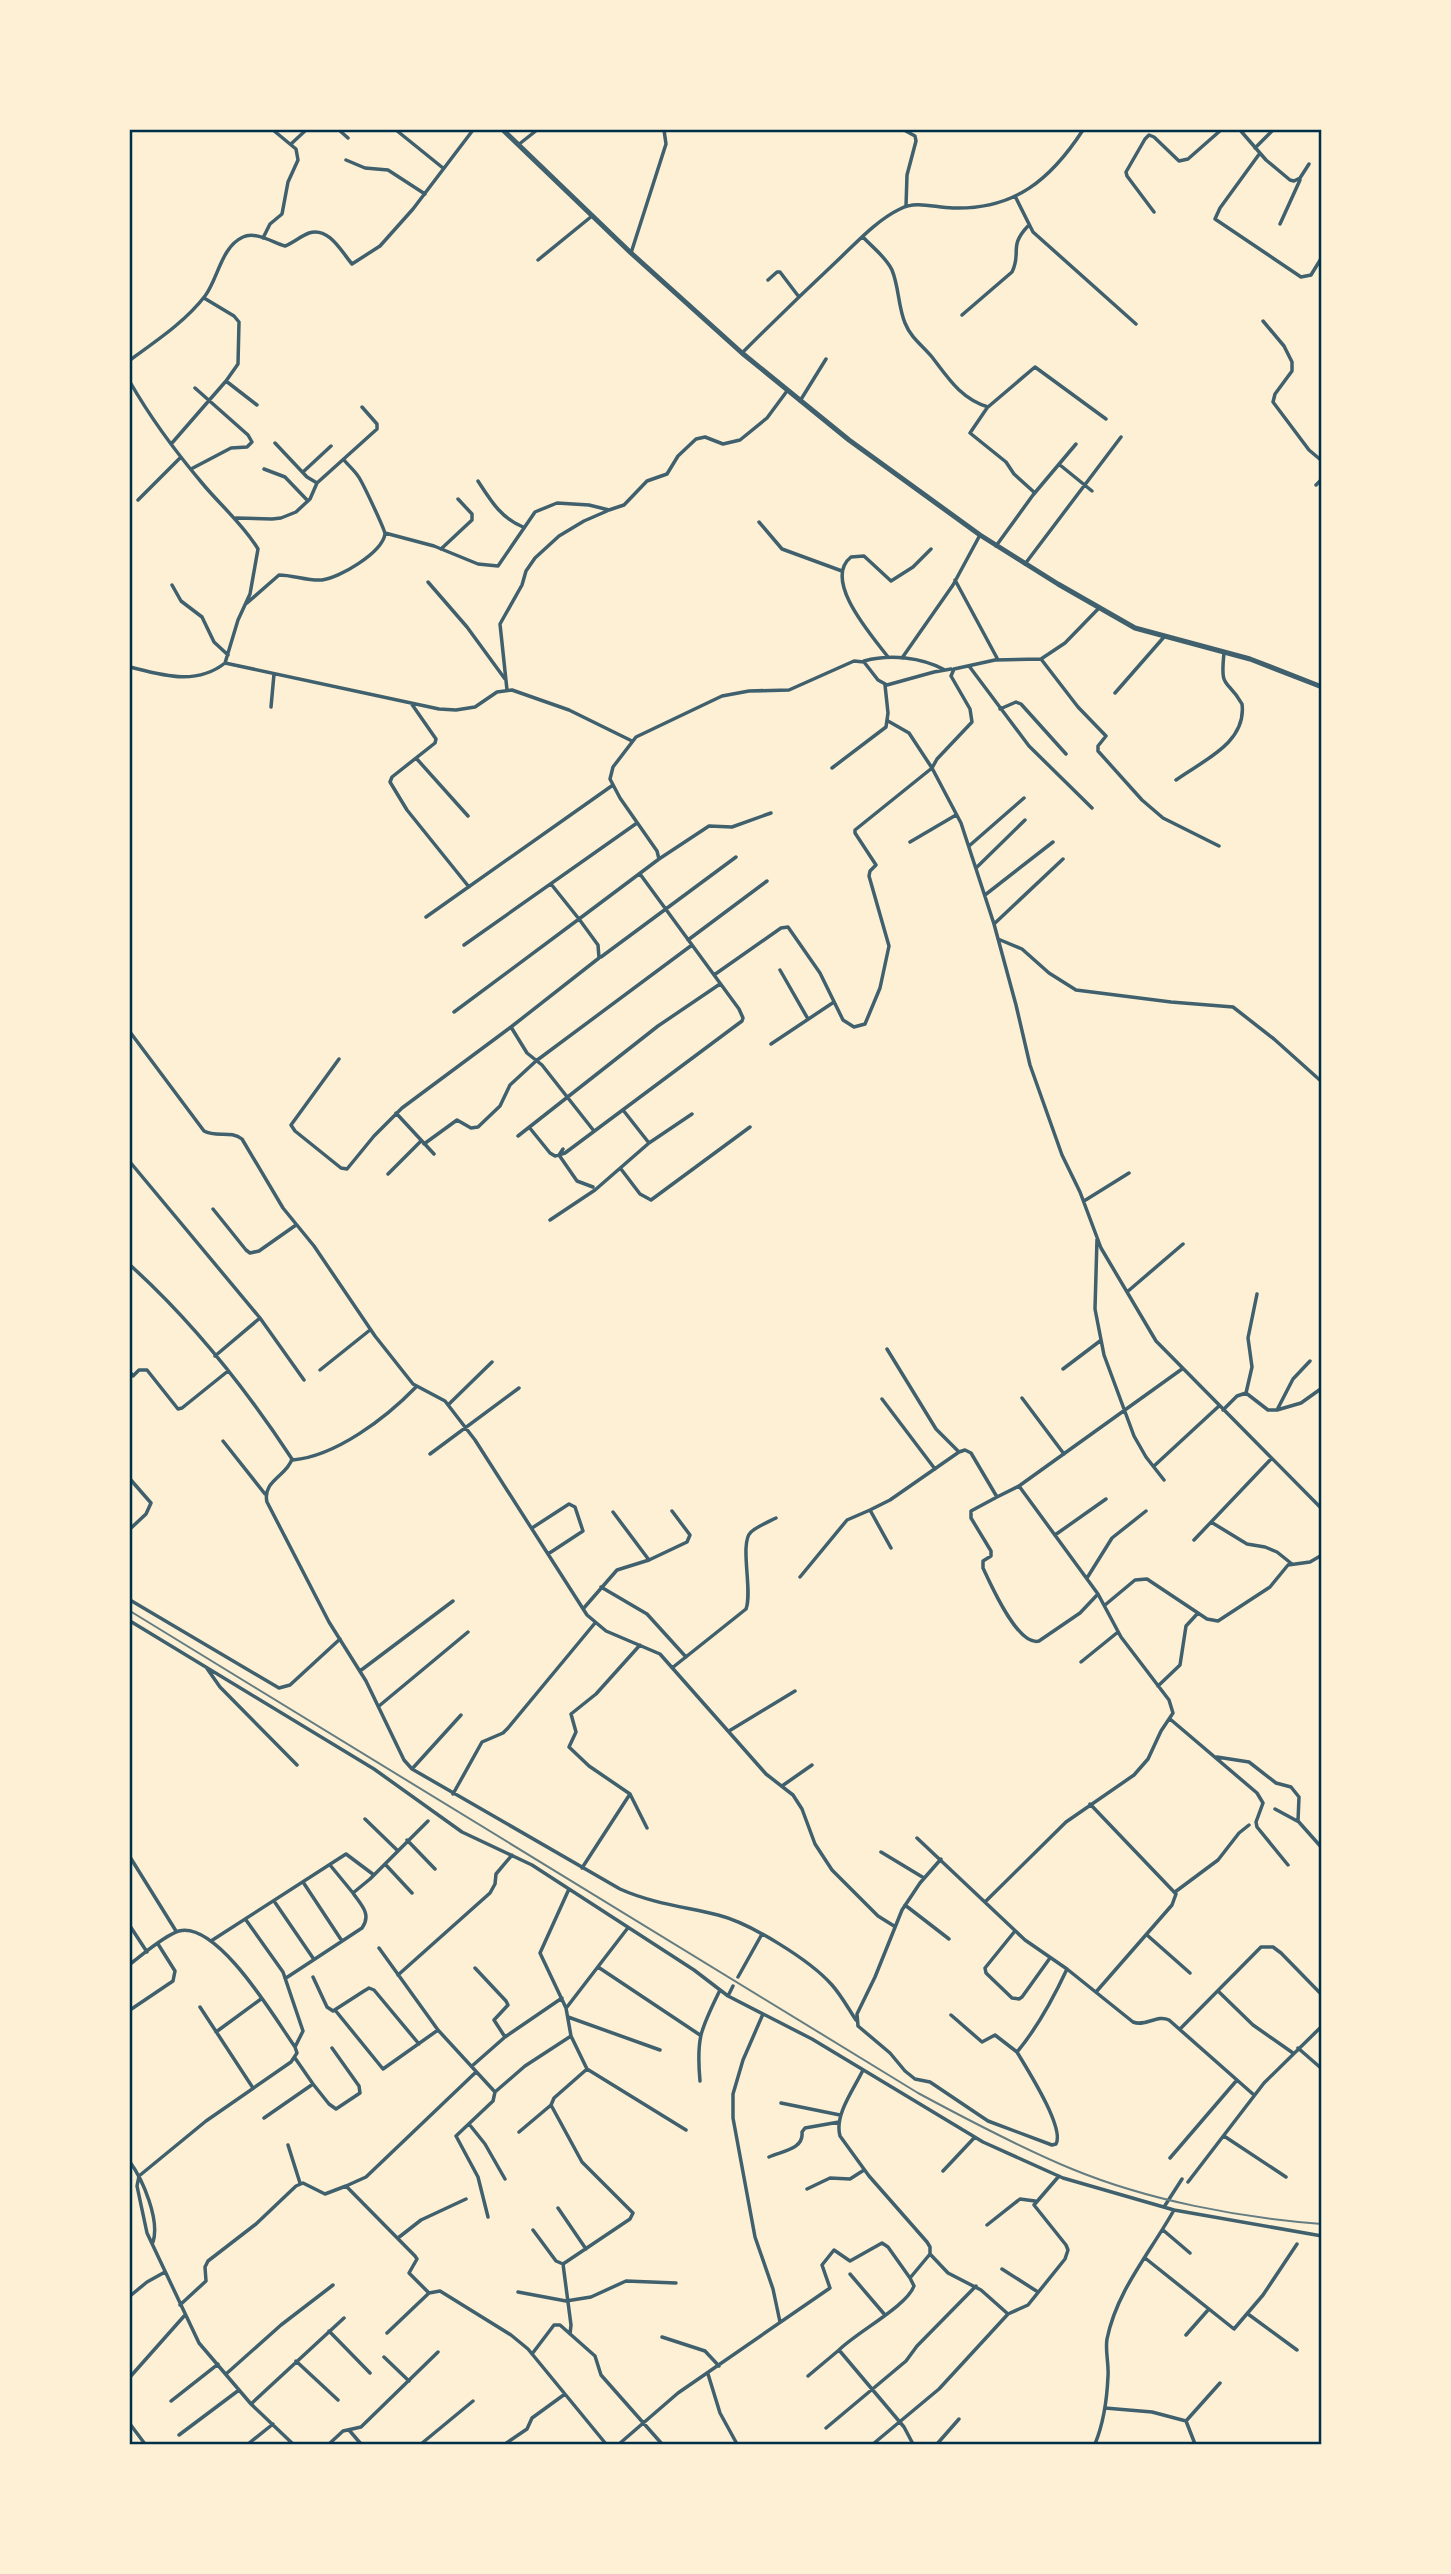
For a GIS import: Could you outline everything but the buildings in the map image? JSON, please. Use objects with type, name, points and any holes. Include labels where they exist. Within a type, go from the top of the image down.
[{"type":"street","points":[[263,238],[269,225],[283,211],[288,182],[298,160],[298,153],[291,144],[273,130]]},
{"type":"street","points":[[291,144],[306,130]]},
{"type":"street","points":[[339,130],[348,138]]},
{"type":"street","points":[[396,130],[443,168]]},
{"type":"street","points":[[130,360],[176,325],[204,298],[235,242],[249,235],[285,246],[307,234],[321,233],[331,239],[353,264],[380,246],[425,194],[472,130]]},
{"type":"street","points":[[503,130],[631,253],[742,353],[800,401],[996,546],[1135,628],[1224,651],[1321,687]]},
{"type":"street","points":[[518,145],[537,130]]},
{"type":"street","points":[[631,253],[666,144],[664,130]]},
{"type":"street","points":[[904,130],[915,136],[916,141],[906,175],[906,206]]},
{"type":"street","points":[[742,353],[863,237],[892,214],[906,206],[970,208],[1015,197],[1042,179],[1065,158],[1083,130]]},
{"type":"street","points":[[1154,212],[1126,172],[1145,139],[1149,135],[1154,137],[1179,161],[1188,159],[1221,130]]},
{"type":"street","points":[[1240,130],[1255,148],[1290,180],[1300,178]]},
{"type":"street","points":[[1255,148],[1273,130]]},
{"type":"street","points":[[1260,153],[1215,219],[1301,277],[1307,278],[1311,275],[1321,257]]},
{"type":"street","points":[[346,160],[365,168],[388,170],[425,194]]},
{"type":"street","points":[[1280,224],[1309,164]]},
{"type":"street","points":[[1015,197],[1028,225],[1049,248],[1136,324]]},
{"type":"street","points":[[538,260],[592,216]]},
{"type":"street","points":[[962,315],[1012,272],[1017,239],[1028,225]]},
{"type":"street","points":[[863,237],[892,271],[902,316],[911,335],[930,354],[955,388],[987,408]]},
{"type":"street","points":[[768,280],[779,272],[799,297]]},
{"type":"street","points":[[172,443],[238,364],[239,322],[234,316],[204,298]]},
{"type":"street","points":[[1263,321],[1284,346],[1292,362],[1292,371],[1273,401],[1309,450],[1321,461]]},
{"type":"street","points":[[800,401],[826,359]]},
{"type":"street","points":[[1035,493],[1014,474],[1003,459],[970,433],[987,408],[1035,367],[1106,419]]},
{"type":"street","points":[[226,381],[257,405]]},
{"type":"street","points":[[130,382],[150,416],[191,469],[248,533],[258,549],[250,594],[225,663],[213,671],[193,677],[176,678],[130,667]]},
{"type":"street","points":[[191,469],[231,448],[247,447],[252,442],[248,435],[195,388]]},
{"type":"street","points":[[507,690],[500,624],[522,585],[528,566],[535,558],[559,536],[584,521],[624,505],[647,481],[666,474],[678,456],[696,439],[705,437],[723,444],[740,440],[767,418],[788,391]]},
{"type":"street","points":[[234,517],[281,519],[296,512],[308,501],[317,484],[377,429],[377,424],[362,407]]},
{"type":"street","points":[[1025,564],[1121,438]]},
{"type":"street","points":[[275,443],[317,484]]},
{"type":"street","points":[[996,546],[1076,444]]},
{"type":"street","points":[[303,472],[331,446]]},
{"type":"street","points":[[138,500],[182,456]]},
{"type":"street","points":[[245,604],[277,575],[319,580],[348,571],[382,541],[385,533],[382,522],[372,507],[363,484],[344,460]]},
{"type":"street","points":[[1060,465],[1092,491]]},
{"type":"street","points":[[264,469],[285,477],[308,501]]},
{"type":"street","points":[[1317,485],[1321,479]]},
{"type":"street","points":[[478,481],[500,513],[523,527]]},
{"type":"street","points":[[441,549],[472,520],[472,514],[458,499]]},
{"type":"street","points":[[385,533],[441,549],[478,564],[495,566],[500,563],[535,512],[557,503],[589,505],[609,510]]},
{"type":"street","points":[[758,522],[782,549],[842,570]]},
{"type":"street","points":[[902,658],[956,580],[980,535]]},
{"type":"street","points":[[888,657],[846,595],[840,578],[842,570],[849,558],[864,556],[891,581],[913,567],[931,549]]},
{"type":"street","points":[[956,580],[998,659]]},
{"type":"street","points":[[428,582],[463,621],[506,679]]},
{"type":"street","points":[[172,585],[181,601],[202,617],[214,642],[228,655]]},
{"type":"street","points":[[885,685],[998,659],[1041,659],[1065,643],[1100,608]]},
{"type":"street","points":[[1115,693],[1166,635]]},
{"type":"street","points":[[1176,780],[1224,746],[1241,726],[1242,704],[1222,678],[1224,651]]},
{"type":"street","points":[[657,860],[659,853],[610,779],[610,772],[632,741],[647,731],[722,696],[749,691],[789,691],[850,662],[902,658],[928,663],[945,670]]},
{"type":"street","points":[[1041,659],[1078,707],[1105,736],[1097,747],[1098,751],[1142,800],[1177,826],[1219,846]]},
{"type":"street","points":[[832,768],[882,731],[888,721],[885,685],[862,661]]},
{"type":"street","points":[[225,663],[439,709],[475,707],[497,692],[507,690],[569,710],[632,741]]},
{"type":"street","points":[[969,666],[1029,746],[1092,808]]},
{"type":"street","points":[[715,975],[781,928],[788,927],[808,954],[843,1020],[858,1027],[865,1024],[880,988],[889,953],[886,931],[869,876],[876,865],[855,830],[932,768],[937,759],[972,722],[970,709],[951,676],[954,669]]},
{"type":"street","points":[[271,707],[274,673]]},
{"type":"street","points":[[410,701],[436,739],[435,743],[390,782],[407,810],[469,887]]},
{"type":"street","points":[[1000,709],[1016,702],[1021,704],[1066,754]]},
{"type":"street","points":[[888,721],[909,733],[932,768],[969,846],[994,924],[1030,1065],[1062,1155],[1084,1201],[1097,1238],[1127,1293],[1147,1328],[1182,1369],[1321,1509]]},
{"type":"street","points":[[416,758],[468,816]]},
{"type":"street","points":[[426,917],[613,785]]},
{"type":"street","points":[[969,846],[1024,798]]},
{"type":"street","points":[[454,1012],[657,860],[709,826],[732,827],[771,813]]},
{"type":"street","points":[[910,842],[956,815]]},
{"type":"street","points":[[976,868],[1025,820]]},
{"type":"street","points":[[464,945],[637,823]]},
{"type":"street","points":[[985,895],[1053,842]]},
{"type":"street","points":[[339,1059],[294,1120],[292,1128],[341,1168],[347,1169],[396,1113],[426,1088],[512,1027],[736,856]]},
{"type":"street","points":[[994,924],[1063,859]]},
{"type":"street","points":[[559,1155],[742,1021],[739,1009],[640,874]]},
{"type":"street","points":[[688,940],[767,881]]},
{"type":"street","points":[[551,884],[598,945],[599,958]]},
{"type":"street","points":[[998,939],[1022,949],[1049,973],[1076,990],[1233,1007],[1274,1039],[1321,1082]]},
{"type":"street","points":[[388,1174],[423,1142],[457,1120],[471,1128],[478,1127],[503,1102],[510,1085],[536,1061],[692,945]]},
{"type":"street","points":[[780,970],[808,1019]]},
{"type":"street","points":[[517,1136],[659,1026],[720,984]]},
{"type":"street","points":[[771,1044],[834,1002]]},
{"type":"street","points":[[512,1027],[523,1048],[542,1065],[594,1131]]},
{"type":"street","points":[[130,1032],[204,1131],[210,1134],[235,1135],[242,1139],[275,1196],[314,1245],[370,1330],[416,1387],[439,1396],[448,1405],[490,1461],[583,1609],[606,1631],[660,1654],[766,1774],[799,1803],[810,1836],[832,1870],[878,1916],[894,1926]]},
{"type":"street","points":[[623,1110],[649,1143]]},
{"type":"street","points":[[396,1113],[434,1154]]},
{"type":"street","points":[[550,1220],[595,1191],[649,1143],[692,1114]]},
{"type":"street","points":[[529,1127],[550,1153],[559,1155],[577,1181],[593,1187]]},
{"type":"street","points":[[621,1169],[640,1194],[651,1200],[750,1127]]},
{"type":"street","points":[[559,1155],[563,1149]]},
{"type":"street","points":[[130,1162],[260,1318],[304,1380]]},
{"type":"street","points":[[1084,1201],[1129,1173]]},
{"type":"street","points":[[214,1209],[250,1253],[259,1251],[296,1225]]},
{"type":"street","points":[[1097,1238],[1094,1309],[1100,1341],[1140,1448],[1164,1480]]},
{"type":"street","points":[[1127,1293],[1183,1244]]},
{"type":"street","points":[[130,1265],[167,1300],[229,1371],[293,1460]]},
{"type":"street","points":[[1246,1393],[1252,1367],[1248,1338],[1257,1294]]},
{"type":"street","points":[[215,1356],[260,1318]]},
{"type":"street","points":[[320,1370],[370,1330]]},
{"type":"street","points":[[1063,1370],[1100,1341]]},
{"type":"street","points":[[887,1349],[936,1429],[959,1452]]},
{"type":"street","points":[[1277,1410],[1293,1379],[1310,1361]]},
{"type":"street","points":[[448,1405],[492,1362]]},
{"type":"street","points":[[1098,1594],[1072,1619],[1039,1641],[1034,1643],[1026,1640],[1009,1616],[983,1567],[983,1561],[990,1556],[991,1551],[971,1518],[971,1511],[1019,1486],[1182,1369]]},
{"type":"street","points":[[131,1376],[139,1370],[147,1370],[173,1405],[181,1409],[229,1371]]},
{"type":"street","points":[[265,1495],[268,1487],[293,1460],[317,1456],[376,1423],[394,1410],[416,1387]]},
{"type":"street","points":[[430,1454],[519,1388]]},
{"type":"street","points":[[1246,1393],[1265,1409],[1277,1410],[1301,1404],[1321,1388]]},
{"type":"street","points":[[1223,1410],[1237,1396],[1246,1393]]},
{"type":"street","points":[[1022,1398],[1064,1454]]},
{"type":"street","points":[[882,1399],[935,1469]]},
{"type":"street","points":[[1153,1466],[1219,1405]]},
{"type":"street","points":[[223,1441],[265,1495],[309,1585],[360,1671],[404,1760],[412,1769],[635,1896],[721,1916],[762,1934],[819,1972],[832,1985],[861,2030],[890,2053],[909,2075],[930,2082],[988,2120],[1052,2146],[1056,2144],[1059,2137],[1043,2096],[1017,2052],[995,2035],[982,2042],[951,2015]]},
{"type":"street","points":[[800,1577],[847,1520],[890,1500],[959,1452],[965,1450],[971,1453],[997,1496]]},
{"type":"street","points":[[1194,1540],[1271,1459]]},
{"type":"street","points":[[130,1479],[151,1503],[146,1514],[130,1529]]},
{"type":"street","points":[[985,1902],[1051,1836],[1090,1804],[1140,1769],[1155,1748],[1173,1708],[1118,1632],[1105,1605],[1087,1578],[1019,1486]]},
{"type":"street","points":[[1055,1535],[1105,1499]]},
{"type":"street","points":[[532,1528],[569,1504],[575,1507],[583,1531],[548,1554]]},
{"type":"street","points":[[870,1510],[891,1548]]},
{"type":"street","points":[[583,1609],[617,1570],[649,1560],[684,1545],[690,1539],[688,1531],[672,1511]]},
{"type":"street","points":[[1087,1578],[1112,1538],[1146,1511]]},
{"type":"street","points":[[613,1512],[649,1560]]},
{"type":"street","points":[[673,1668],[746,1609],[750,1595],[746,1541],[751,1532],[776,1518]]},
{"type":"street","points":[[1211,1521],[1247,1544],[1265,1546],[1277,1552],[1292,1564]]},
{"type":"street","points":[[1105,1605],[1135,1580],[1147,1579],[1214,1622],[1270,1587],[1292,1564],[1310,1562],[1321,1555]]},
{"type":"street","points":[[601,1587],[647,1614],[686,1657]]},
{"type":"street","points":[[130,1600],[279,1688],[290,1685],[340,1639]]},
{"type":"street","points":[[360,1671],[453,1601]]},
{"type":"street","points":[[1158,1686],[1180,1665],[1186,1626],[1198,1613]]},
{"type":"street","points":[[130,1621],[374,1769],[463,1832],[532,1865],[700,1974],[728,1996],[812,2039],[975,2137],[1059,2176],[1174,2210],[1321,2236]]},
{"type":"street","points":[[453,1794],[482,1742],[508,1728],[595,1623]]},
{"type":"street","points":[[379,1706],[468,1632]]},
{"type":"street","points":[[1081,1662],[1118,1632]]},
{"type":"street","points":[[640,1645],[596,1694],[572,1714],[576,1731],[569,1746],[589,1766],[630,1794],[647,1828]]},
{"type":"street","points":[[205,1665],[220,1687],[298,1765]]},
{"type":"street","points":[[729,1731],[794,1691]]},
{"type":"street","points":[[412,1769],[461,1715]]},
{"type":"street","points":[[1170,1719],[1261,1799],[1263,1803],[1256,1822],[1257,1827],[1288,1866]]},
{"type":"street","points":[[1214,1757],[1249,1762],[1276,1783],[1291,1787],[1300,1797],[1299,1822]]},
{"type":"street","points":[[782,1786],[812,1765]]},
{"type":"street","points":[[582,1868],[630,1794]]},
{"type":"street","points":[[1090,1804],[1175,1892]]},
{"type":"street","points":[[1275,1809],[1299,1822],[1321,1848]]},
{"type":"street","points":[[365,1819],[397,1850]]},
{"type":"street","points":[[353,1894],[428,1821]]},
{"type":"street","points":[[1096,1992],[1172,1905],[1175,1892],[1218,1860],[1239,1833],[1249,1825]]},
{"type":"street","points":[[918,1838],[1015,1931],[1133,2022],[1144,2024],[1166,2018],[1254,2095]]},
{"type":"street","points":[[407,1840],[435,1869]]},
{"type":"street","points":[[881,1852],[924,1878]]},
{"type":"street","points":[[211,1941],[346,1854],[374,1875]]},
{"type":"street","points":[[398,1975],[491,1893],[496,1874],[512,1855]]},
{"type":"street","points":[[130,1857],[176,1931]]},
{"type":"street","points":[[856,2020],[894,1926],[905,1905],[940,1859]]},
{"type":"street","points":[[285,1978],[362,1928],[367,1920],[365,1911],[330,1864]]},
{"type":"street","points":[[384,1864],[412,1893]]},
{"type":"street","points":[[303,1882],[342,1941]]},
{"type":"street","points":[[569,1889],[540,1953],[562,1998],[571,2036],[587,2069],[687,2130]]},
{"type":"street","points":[[274,1901],[313,1958]]},
{"type":"street","points":[[905,1905],[949,1939]]},
{"type":"street","points":[[246,1920],[285,1978],[303,2031],[295,2047]]},
{"type":"street","points":[[130,1926],[147,1952]]},
{"type":"street","points":[[566,2008],[627,1929]]},
{"type":"street","points":[[130,1964],[176,1931],[191,1931],[211,1941],[234,1961],[295,2047],[295,2058],[206,2122],[139,2176],[137,2186],[147,2234],[199,2343],[251,2404],[293,2445]]},
{"type":"street","points":[[1015,1931],[985,1968],[986,1973],[1012,1998],[1022,1997],[1050,1958]]},
{"type":"street","points":[[738,1977],[762,1934]]},
{"type":"street","points":[[1146,1935],[1189,1973]]},
{"type":"street","points":[[130,2010],[169,1985],[175,1976],[175,1971],[158,1944]]},
{"type":"street","points":[[1181,2029],[1261,1947],[1267,1946],[1281,1953],[1321,1995]]},
{"type":"street","points":[[379,1948],[438,2030],[495,2092]]},
{"type":"street","points":[[598,1967],[700,2035]]},
{"type":"street","points":[[475,1968],[506,2001],[508,2006],[494,2020],[505,2037]]},
{"type":"street","points":[[1017,2052],[1049,2006],[1067,1969]]},
{"type":"street","points":[[313,1977],[327,2007],[335,2010],[383,2069],[438,2030]]},
{"type":"street","points":[[728,1996],[733,1986]]},
{"type":"street","points":[[335,2010],[364,1990],[374,1990],[419,2044]]},
{"type":"street","points":[[699,2081],[697,2051],[700,2035],[720,1990]]},
{"type":"street","points":[[1218,1991],[1253,2025],[1293,2053]]},
{"type":"street","points":[[471,2067],[505,2037],[562,1998]]},
{"type":"street","points":[[216,2032],[261,1999]]},
{"type":"street","points":[[200,2007],[253,2088]]},
{"type":"street","points":[[763,2014],[743,2060],[733,2094],[733,2118],[755,2237],[773,2288],[780,2323]]},
{"type":"street","points":[[568,2017],[660,2050]]},
{"type":"street","points":[[1188,2182],[1254,2095],[1321,2026]]},
{"type":"street","points":[[488,2217],[475,2171],[456,2139],[457,2134],[493,2101],[495,2092],[525,2066],[571,2036]]},
{"type":"street","points":[[295,2058],[329,2104],[336,2109],[360,2093],[359,2086],[332,2048]]},
{"type":"street","points":[[1298,2048],[1321,2069]]},
{"type":"street","points":[[519,2132],[587,2069]]},
{"type":"street","points":[[863,2070],[841,2115],[840,2136],[864,2169],[930,2247],[930,2254],[910,2278]]},
{"type":"street","points":[[288,2145],[300,2183],[325,2194],[346,2186],[366,2177],[477,2072]]},
{"type":"street","points":[[1170,2158],[1237,2080]]},
{"type":"street","points":[[264,2118],[313,2084]]},
{"type":"street","points":[[781,2103],[841,2115]]},
{"type":"street","points":[[551,2105],[582,2162],[633,2213],[630,2219],[563,2264]]},
{"type":"street","points":[[769,2157],[800,2144],[803,2139],[802,2132],[806,2128],[839,2122]]},
{"type":"street","points":[[469,2123],[485,2144],[505,2179]]},
{"type":"street","points":[[1223,2136],[1286,2177]]},
{"type":"street","points":[[943,2171],[975,2137]]},
{"type":"street","points":[[130,2162],[145,2189],[156,2233],[153,2242]]},
{"type":"street","points":[[807,2189],[830,2178],[850,2179],[864,2169]]},
{"type":"street","points":[[873,2445],[939,2389],[1007,2314],[1024,2308],[1065,2259],[1068,2250],[1034,2208],[1035,2202],[1059,2176]]},
{"type":"street","points":[[1164,2207],[1182,2179]]},
{"type":"street","points":[[180,2305],[206,2281],[205,2267],[208,2261],[256,2224],[300,2183]]},
{"type":"street","points":[[346,2186],[417,2259],[409,2273],[429,2293]]},
{"type":"street","points":[[398,2238],[421,2220],[466,2199]]},
{"type":"street","points":[[987,2225],[1020,2199],[1035,2202]]},
{"type":"street","points":[[558,2208],[586,2249]]},
{"type":"street","points":[[1095,2445],[1105,2408],[1108,2374],[1106,2348],[1109,2331],[1127,2284],[1174,2210]]},
{"type":"street","points":[[533,2230],[555,2261],[563,2264]]},
{"type":"street","points":[[1163,2230],[1190,2253]]},
{"type":"street","points":[[619,2445],[678,2393],[830,2288],[822,2265],[834,2250],[850,2261],[882,2243],[888,2247],[910,2278],[914,2290],[885,2315],[855,2335],[808,2376]]},
{"type":"street","points":[[1145,2258],[1234,2329],[1248,2314],[1297,2244]]},
{"type":"street","points":[[930,2254],[948,2273],[976,2286],[1007,2314]]},
{"type":"street","points":[[563,2264],[570,2333]]},
{"type":"street","points":[[1002,2269],[1038,2292]]},
{"type":"street","points":[[130,2296],[165,2272]]},
{"type":"street","points":[[850,2274],[885,2315]]},
{"type":"street","points":[[518,2292],[566,2301],[591,2297],[626,2281],[676,2283]]},
{"type":"street","points":[[226,2374],[290,2317],[333,2285]]},
{"type":"street","points":[[826,2428],[906,2361],[917,2346],[976,2286]]},
{"type":"street","points":[[387,2333],[429,2293],[440,2291],[511,2336],[532,2354],[606,2445]]},
{"type":"street","points":[[1186,2335],[1208,2310]]},
{"type":"street","points":[[1248,2314],[1297,2350]]},
{"type":"street","points":[[130,2377],[185,2315]]},
{"type":"street","points":[[251,2404],[344,2318]]},
{"type":"street","points":[[532,2354],[554,2325],[560,2325],[595,2356],[601,2375],[662,2445]]},
{"type":"street","points":[[329,2331],[370,2373]]},
{"type":"street","points":[[662,2337],[705,2351],[719,2366]]},
{"type":"street","points":[[839,2350],[901,2423],[913,2445]]},
{"type":"street","points":[[329,2445],[343,2431],[362,2427],[438,2351]]},
{"type":"street","points":[[384,2357],[408,2381]]},
{"type":"street","points":[[296,2361],[338,2400]]},
{"type":"street","points":[[171,2401],[218,2364]]},
{"type":"street","points":[[708,2374],[720,2413],[737,2445]]},
{"type":"street","points":[[1186,2421],[1220,2383]]},
{"type":"street","points":[[179,2435],[239,2390]]},
{"type":"street","points":[[505,2445],[527,2429],[531,2418],[565,2394]]},
{"type":"street","points":[[421,2445],[473,2401]]},
{"type":"street","points":[[1105,2408],[1152,2412],[1186,2421]]},
{"type":"street","points":[[937,2445],[959,2419]]},
{"type":"street","points":[[1186,2421],[1195,2445]]},
{"type":"street","points":[[130,2424],[145,2445]]},
{"type":"street","points":[[248,2445],[273,2424]]},
{"type":"street","points":[[348,2429],[361,2445]]},
{"type":"railway","points":[[130,1611],[918,2093],[975,2123],[1072,2169],[1131,2190],[1227,2212],[1322,2224]]}]
